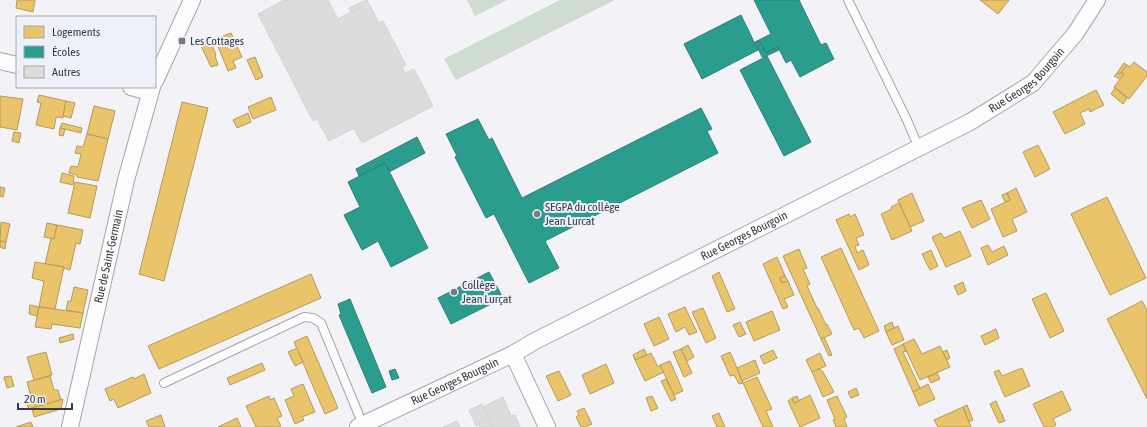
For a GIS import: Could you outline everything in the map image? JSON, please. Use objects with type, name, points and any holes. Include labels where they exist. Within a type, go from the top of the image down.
[{"type":"street","name":"Rue de Saint-Germain","points":[[156,78],[192,0]]},
{"type":"street","name":"Rue Georges Bourgoin","points":[[360,426],[513,354],[535,341],[970,122],[1033,83],[1075,34],[1097,0]]},
{"type":"street","points":[[0,61],[16,65]]},
{"type":"street","name":"Rue de Saint-Germain","points":[[70,427],[126,180],[152,88]]},
{"type":"street","points":[[513,354],[547,427]]},
{"type":"lane","points":[[848,0],[906,118],[919,148]]},
{"type":"lane","points":[[164,383],[304,317],[313,318],[321,323],[360,426]]},
{"type":"green space","points":[[467,0],[507,0],[475,16]]},
{"type":"green space","points":[[560,0],[615,0],[456,80],[444,59]]},
{"type":"building: Logements","points":[[17,0],[35,0],[33,12],[16,8]]},
{"type":"building: Logements","points":[[980,0],[1009,0],[998,14]]},
{"type":"building: Logements","points":[[231,33],[242,57],[233,61],[236,68],[228,71],[215,39]]},
{"type":"building: Logements","points":[[211,42],[218,65],[211,67],[201,46]]},
{"type":"building: Logements","points":[[255,57],[263,77],[256,80],[247,60]]},
{"type":"building: Logements","points":[[1134,62],[1147,72],[1147,76],[1129,99],[1114,87],[1124,74],[1121,72],[1127,65],[1130,67]]},
{"type":"building: Logements","points":[[1124,63],[1127,65],[1120,74],[1117,73]]},
{"type":"building: Logements","points":[[1121,72],[1124,74],[1120,79],[1114,76],[1117,73],[1120,74]]},
{"type":"building: Logements","points":[[1115,88],[1127,98],[1123,104],[1111,94]]},
{"type":"building: Logements","points":[[1096,90],[1104,105],[1090,112],[1089,109],[1080,113],[1085,124],[1065,134],[1053,112]]},
{"type":"building: Logements","points":[[39,95],[66,101],[63,118],[56,117],[54,129],[36,125],[41,103],[37,102]]},
{"type":"building: Logements","points":[[0,96],[23,99],[17,130],[0,127]]},
{"type":"building: Logements","points":[[271,97],[276,110],[253,119],[248,107]]},
{"type":"building: Logements","points":[[66,101],[75,103],[71,118],[63,116]]},
{"type":"building: Logements","points":[[182,102],[208,108],[164,281],[139,274]]},
{"type":"building: Logements","points":[[94,106],[115,111],[108,139],[87,134]]},
{"type":"building: Logements","points":[[248,113],[251,122],[237,128],[233,120]]},
{"type":"building: Logements","points":[[62,123],[82,128],[81,133],[60,128]]},
{"type":"building: Logements","points":[[60,128],[65,129],[63,136],[59,135]]},
{"type":"building: Logements","points":[[14,132],[21,133],[19,143],[12,141]]},
{"type":"building: Logements","points":[[87,134],[108,139],[98,181],[77,177],[77,175],[69,173],[71,166],[78,167],[81,154],[75,153],[77,146],[83,147]]},
{"type":"building: Logements","points":[[1038,145],[1050,169],[1035,177],[1023,152]]},
{"type":"building: Logements","points":[[62,173],[74,176],[73,185],[60,182]]},
{"type":"building: Logements","points":[[75,182],[97,186],[90,218],[68,213]]},
{"type":"building: Logements","points":[[0,187],[5,188],[3,197],[0,196]]},
{"type":"building: Logements","points":[[1016,188],[1027,212],[1012,219],[1017,231],[1003,237],[991,209],[1010,200],[1007,193]]},
{"type":"building: Logements","points":[[912,193],[924,221],[910,227],[898,200]]},
{"type":"building: Logements","points":[[1007,193],[1010,200],[1005,202],[1002,195]]},
{"type":"building: Logements","points":[[1107,197],[1146,278],[1110,295],[1071,214]]},
{"type":"building: Logements","points":[[981,200],[990,219],[972,228],[962,208]]},
{"type":"building: Logements","points":[[899,203],[912,231],[892,240],[881,214],[892,209],[891,207]]},
{"type":"building: Logements","points":[[849,214],[850,217],[855,214],[864,235],[856,238],[859,245],[855,246],[857,253],[863,250],[869,265],[859,270],[836,220]]},
{"type":"building: Logements","points":[[1,222],[10,224],[6,242],[0,241]]},
{"type":"building: Logements","points":[[47,223],[57,225],[54,239],[44,237]]},
{"type":"building: Logements","points":[[57,225],[83,230],[80,244],[76,243],[70,270],[63,268],[64,267],[45,264],[51,238],[54,239]]},
{"type":"building: Logements","points":[[960,231],[971,256],[946,267],[932,237],[941,233],[944,238]]},
{"type":"building: Logements","points":[[0,241],[6,242],[5,249],[0,247]]},
{"type":"building: Logements","points":[[988,245],[992,252],[1004,246],[1008,255],[988,265],[981,248]]},
{"type":"building: Logements","points":[[841,248],[879,331],[864,338],[859,328],[854,330],[821,257]]},
{"type":"building: Logements","points":[[799,249],[807,268],[803,269],[810,284],[807,286],[817,308],[832,334],[821,339],[783,256]]},
{"type":"building: Logements","points":[[931,250],[938,266],[930,270],[922,254]]},
{"type":"building: Logements","points":[[777,257],[785,276],[780,278],[782,283],[788,281],[794,295],[784,299],[788,307],[783,309],[763,264]]},
{"type":"building: Logements","points":[[35,262],[64,267],[55,309],[39,307],[44,281],[32,278]]},
{"type":"building: Logements","points":[[719,272],[735,309],[727,312],[712,276]]},
{"type":"building: Logements","points":[[311,274],[321,298],[159,369],[148,346]]},
{"type":"building: Logements","points":[[785,276],[788,281],[782,283],[780,278]]},
{"type":"building: Logements","points":[[963,282],[966,291],[958,295],[954,286]]},
{"type":"building: Logements","points":[[74,287],[88,290],[83,313],[66,310],[68,301],[71,301]]},
{"type":"building: Logements","points":[[1046,293],[1064,331],[1050,338],[1032,299]]},
{"type":"building: Logements","points":[[1142,301],[1147,310],[1147,399],[1107,319]]},
{"type":"building: Logements","points":[[30,305],[39,307],[37,316],[29,314]]},
{"type":"building: Logements","points":[[39,307],[83,313],[80,328],[52,324],[51,329],[35,327]]},
{"type":"building: Logements","points":[[685,307],[697,332],[689,335],[685,327],[676,332],[668,314]]},
{"type":"building: Logements","points":[[703,308],[716,338],[706,343],[692,312]]},
{"type":"building: Logements","points":[[772,311],[780,330],[754,341],[746,322]]},
{"type":"building: Logements","points":[[659,317],[669,339],[654,346],[644,324]]},
{"type":"building: Logements","points":[[740,322],[746,334],[739,337],[733,325]]},
{"type":"building: Logements","points":[[892,322],[894,328],[886,332],[884,326]]},
{"type":"building: Logements","points":[[898,326],[904,340],[892,345],[886,332]]},
{"type":"building: Logements","points":[[996,329],[999,338],[985,345],[981,336]]},
{"type":"building: Logements","points":[[73,334],[74,339],[60,343],[59,338]]},
{"type":"building: Logements","points":[[307,336],[338,408],[325,414],[294,342]]},
{"type":"building: Logements","points":[[824,337],[832,355],[829,356],[821,339]]},
{"type":"building: Logements","points":[[914,339],[922,354],[940,346],[950,367],[920,380],[903,344]]},
{"type":"building: Logements","points":[[903,344],[906,351],[903,352],[920,388],[913,392],[894,349]]},
{"type":"building: Logements","points":[[688,345],[694,357],[687,361],[681,349]]},
{"type":"building: Logements","points":[[297,348],[303,362],[295,366],[288,352]]},
{"type":"building: Logements","points":[[644,349],[647,355],[635,360],[633,355]]},
{"type":"building: Logements","points":[[681,349],[692,373],[684,377],[673,352]]},
{"type":"building: Logements","points":[[773,350],[777,358],[764,364],[760,356]]},
{"type":"building: Logements","points":[[947,350],[950,358],[947,360],[943,352]]},
{"type":"building: Logements","points":[[46,352],[52,375],[34,380],[27,357]]},
{"type":"building: Logements","points":[[730,352],[743,383],[739,384],[734,375],[730,376],[721,356]]},
{"type":"building: Logements","points":[[651,353],[658,367],[660,365],[664,372],[645,381],[635,360]]},
{"type":"building: Logements","points":[[820,353],[826,366],[812,372],[806,360]]},
{"type":"building: Logements","points":[[755,360],[760,373],[742,381],[737,368]]},
{"type":"building: Logements","points":[[670,361],[683,391],[674,395],[660,365]]},
{"type":"building: Logements","points":[[262,363],[265,370],[230,385],[227,378]]},
{"type":"building: Logements","points":[[606,364],[614,383],[590,394],[582,375]]},
{"type":"building: Logements","points":[[1022,368],[1030,386],[1005,397],[994,372],[999,370],[1002,376]]},
{"type":"building: Logements","points":[[819,369],[823,372],[834,392],[823,397],[812,372]]},
{"type":"building: Logements","points":[[559,371],[571,395],[558,401],[546,376]]},
{"type":"building: Logements","points":[[937,373],[940,379],[931,383],[928,377]]},
{"type":"building: Logements","points":[[144,374],[151,393],[118,408],[114,399],[110,401],[105,389]]},
{"type":"building: Logements","points":[[11,376],[14,386],[7,388],[4,377]]},
{"type":"building: Logements","points":[[50,376],[54,390],[58,390],[61,400],[29,409],[25,399],[31,397],[27,382]]},
{"type":"building: Logements","points":[[757,377],[772,409],[766,411],[773,427],[763,427],[743,383]]},
{"type":"building: Logements","points":[[666,379],[676,399],[671,401],[661,381]]},
{"type":"building: Logements","points":[[303,384],[315,412],[302,417],[304,420],[295,424],[285,400],[294,396],[291,389]]},
{"type":"building: Logements","points":[[928,384],[935,399],[919,406],[913,392]]},
{"type":"building: Logements","points":[[856,388],[859,395],[851,398],[848,392]]},
{"type":"building: Logements","points":[[1062,391],[1071,410],[1053,419],[1056,425],[1052,427],[1044,427],[1033,404]]},
{"type":"building: Logements","points":[[810,395],[820,418],[800,427],[788,401],[792,398],[794,403]]},
{"type":"building: Logements","points":[[269,396],[270,400],[274,398],[282,416],[277,418],[281,426],[256,427],[246,406]]},
{"type":"building: Logements","points":[[652,396],[658,408],[651,411],[646,398]]},
{"type":"building: Logements","points":[[797,396],[799,401],[794,403],[792,398]]},
{"type":"building: Logements","points":[[837,396],[847,417],[844,419],[847,427],[836,427],[833,420],[835,419],[827,400]]},
{"type":"building: Logements","points":[[63,399],[61,409],[34,417],[32,408]]},
{"type":"building: Logements","points":[[996,401],[1005,421],[999,423],[990,404]]},
{"type":"building: Logements","points":[[967,405],[973,420],[969,422],[963,407]]},
{"type":"building: Logements","points":[[963,407],[971,427],[938,427],[934,420]]},
{"type":"building: Logements","points":[[584,408],[592,424],[581,427],[576,417],[579,415],[577,411]]},
{"type":"building: Logements","points":[[719,413],[725,427],[717,427],[712,416]]},
{"type":"building: Logements","points":[[161,415],[165,427],[149,427],[146,421]]},
{"type":"building: Logements","points":[[237,418],[241,427],[218,427]]},
{"type":"building: Logements","points":[[31,422],[33,427],[16,427]]},
{"type":"building: Écoles","points":[[754,0],[799,0],[821,45],[826,43],[834,59],[800,77],[791,60],[786,63],[778,47],[766,53],[759,40],[771,34]]},
{"type":"building: Écoles","points":[[741,15],[758,50],[702,79],[684,44]]},
{"type":"building: Écoles","points":[[759,40],[766,53],[778,47],[779,50],[762,57],[755,42]]},
{"type":"building: Écoles","points":[[767,56],[811,142],[784,156],[740,70]]},
{"type":"building: Écoles","points":[[701,108],[712,129],[707,131],[718,153],[545,241],[559,268],[529,283],[494,214],[486,218],[455,157],[457,156],[446,134],[478,119],[489,140],[492,138],[522,198]]},
{"type":"building: Écoles","points":[[417,137],[425,153],[389,172],[385,163],[359,176],[356,169]]},
{"type":"building: Écoles","points":[[385,163],[428,248],[391,267],[378,241],[362,250],[344,215],[360,207],[348,182]]},
{"type":"building: Écoles","points":[[489,272],[503,298],[451,324],[438,298]]},
{"type":"building: Écoles","points":[[350,299],[386,387],[372,393],[339,315],[341,314],[338,304]]},
{"type":"building: Écoles","points":[[395,369],[399,378],[392,380],[389,371]]},
{"type":"building: Autres","points":[[284,0],[328,0],[338,19],[359,8],[357,4],[367,0],[379,23],[383,21],[406,65],[402,67],[405,73],[414,69],[433,106],[362,143],[354,128],[329,141],[317,119],[313,121],[258,14]]},
{"type":"building: Autres","points":[[357,4],[359,8],[351,12],[349,8]]},
{"type":"building: Autres","points":[[503,397],[511,416],[515,415],[520,427],[492,427],[483,407]]},
{"type":"building: Autres","points":[[482,404],[492,427],[476,426],[469,410]]},
{"type":"building: Autres","points":[[457,421],[460,427],[443,427]]},
{"type":"place","name":"Les Cottages","points":[[182,41]]},
{"type":"place","name":"SEGPA du collège Jean Lurcat","points":[[537,214]]},
{"type":"place","name":"Collège Jean Lurçat","points":[[454,292]]}]
